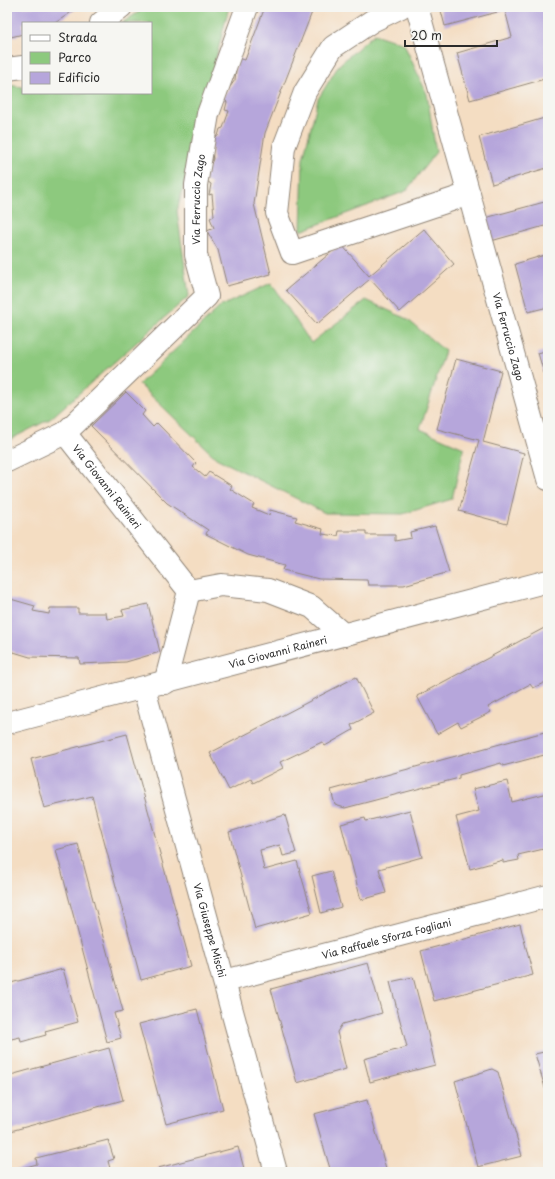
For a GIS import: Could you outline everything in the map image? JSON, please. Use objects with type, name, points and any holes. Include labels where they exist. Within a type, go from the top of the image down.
[{"type":"street","points":[[102,22],[121,7]]},
{"type":"street","name":"Via Ferruccio Zago","points":[[65,433],[208,296],[196,254],[196,185],[208,114],[247,7]]},
{"type":"street","points":[[401,7],[372,21],[333,47],[305,92],[284,147],[277,213],[292,253],[469,194]]},
{"type":"street","name":"Via Ferruccio Zago","points":[[417,7],[548,479]]},
{"type":"street","points":[[7,69],[22,67]]},
{"type":"street","points":[[7,461],[65,433]]},
{"type":"street","name":"Via Giovanni Rainieri","points":[[65,433],[189,591]]},
{"type":"street","name":"Via Giovanni Raineri","points":[[7,723],[165,683],[548,581]]},
{"type":"street","points":[[165,683],[189,591],[221,585],[268,590],[312,607],[344,635]]},
{"type":"street","name":"Via Giuseppe Mischi","points":[[144,688],[276,1172]]},
{"type":"street","name":"Via Raffaele Sforza Fogliani","points":[[225,981],[548,896]]},
{"type":"green space","points":[[146,7],[229,7],[177,211],[189,296],[50,419],[7,441],[7,85],[22,87],[22,94],[152,94],[152,22],[124,22]]},
{"type":"green space","points":[[374,34],[404,44],[427,94],[436,152],[406,191],[301,231],[303,159],[318,99],[339,65]]},
{"type":"green space","points":[[271,283],[311,343],[366,300],[407,319],[445,351],[420,429],[464,448],[452,499],[403,514],[325,513],[216,458],[139,384],[221,306]]},
{"type":"building","points":[[7,7],[79,7],[56,22],[22,22],[22,34],[7,38]]},
{"type":"building","points":[[265,7],[314,7],[265,133],[254,204],[271,274],[227,286],[218,250],[207,231],[214,228],[210,218],[214,216],[212,194],[209,195],[211,184],[204,179],[213,159],[211,138],[218,136],[220,129],[223,128],[229,111],[225,110],[227,102],[222,98],[235,80],[237,58],[245,60]]},
{"type":"building","points":[[440,7],[548,7],[548,78],[470,100],[457,53],[512,37],[505,10],[445,26]]},
{"type":"building","points":[[548,117],[548,171],[547,168],[492,184],[479,137]]},
{"type":"building","points":[[548,201],[548,225],[491,241],[485,218]]},
{"type":"building","points":[[424,229],[454,264],[400,312],[370,279],[317,324],[286,290],[341,244],[369,276]]},
{"type":"building","points":[[548,254],[548,307],[528,312],[515,264]]},
{"type":"building","points":[[548,350],[548,387],[538,353]]},
{"type":"building","points":[[456,359],[501,371],[483,442],[524,453],[507,524],[459,511],[479,440],[437,429]]},
{"type":"building","points":[[126,392],[145,411],[142,415],[153,427],[157,423],[196,463],[193,467],[205,477],[209,472],[232,486],[230,489],[254,504],[252,508],[269,515],[270,510],[297,517],[295,521],[323,529],[322,534],[338,536],[339,531],[366,531],[366,535],[395,535],[395,541],[411,538],[410,532],[435,526],[449,572],[404,585],[368,585],[367,580],[319,579],[283,570],[285,565],[248,555],[206,534],[208,530],[167,503],[91,426]]},
{"type":"building","points":[[7,598],[35,606],[33,611],[49,614],[50,608],[78,608],[78,613],[106,613],[107,619],[124,616],[122,610],[148,604],[160,652],[126,662],[80,664],[79,658],[30,657],[7,650]]},
{"type":"building","points":[[548,626],[548,681],[533,688],[530,684],[488,707],[491,712],[461,727],[458,722],[437,734],[417,696]]},
{"type":"building","points":[[356,677],[374,713],[351,725],[353,730],[325,746],[322,742],[280,762],[283,768],[253,783],[251,779],[229,790],[210,753]]},
{"type":"building","points":[[548,731],[548,754],[503,766],[501,763],[459,775],[459,778],[345,808],[335,805],[331,790]]},
{"type":"building","points":[[127,734],[191,966],[141,980],[92,796],[44,808],[31,759]]},
{"type":"building","points":[[507,781],[512,802],[548,793],[548,848],[518,855],[519,860],[503,863],[503,860],[470,869],[456,817],[479,811],[473,789]]},
{"type":"building","points":[[410,810],[422,857],[379,869],[386,893],[361,900],[341,824],[365,818],[366,821]]},
{"type":"building","points":[[285,815],[296,853],[283,856],[280,845],[260,850],[264,870],[297,861],[312,913],[255,929],[229,832]]},
{"type":"building","points":[[78,844],[123,1011],[114,1013],[121,1038],[107,1042],[56,850]]},
{"type":"building","points":[[331,871],[341,907],[321,913],[312,876]]},
{"type":"building","points":[[520,924],[533,975],[434,1001],[421,951]]},
{"type":"building","points":[[368,963],[382,1013],[342,1024],[337,1032],[346,1069],[297,1083],[271,989]]},
{"type":"building","points":[[63,969],[78,1022],[45,1031],[46,1035],[21,1042],[20,1037],[7,1040],[7,984]]},
{"type":"building","points":[[413,977],[435,1065],[370,1082],[364,1059],[407,1047],[390,982]]},
{"type":"building","points":[[197,1009],[223,1109],[166,1124],[139,1024]]},
{"type":"building","points":[[109,1048],[123,1100],[7,1132],[7,1076]]},
{"type":"building","points":[[548,1051],[548,1098],[535,1054]]},
{"type":"building","points":[[492,1069],[498,1072],[522,1156],[478,1167],[455,1081]]},
{"type":"building","points":[[367,1100],[387,1172],[331,1172],[314,1114]]},
{"type":"building","points":[[108,1140],[114,1159],[108,1161],[111,1172],[8,1172],[37,1164],[36,1158]]},
{"type":"building","points":[[238,1147],[245,1172],[159,1172],[158,1168]]}]
